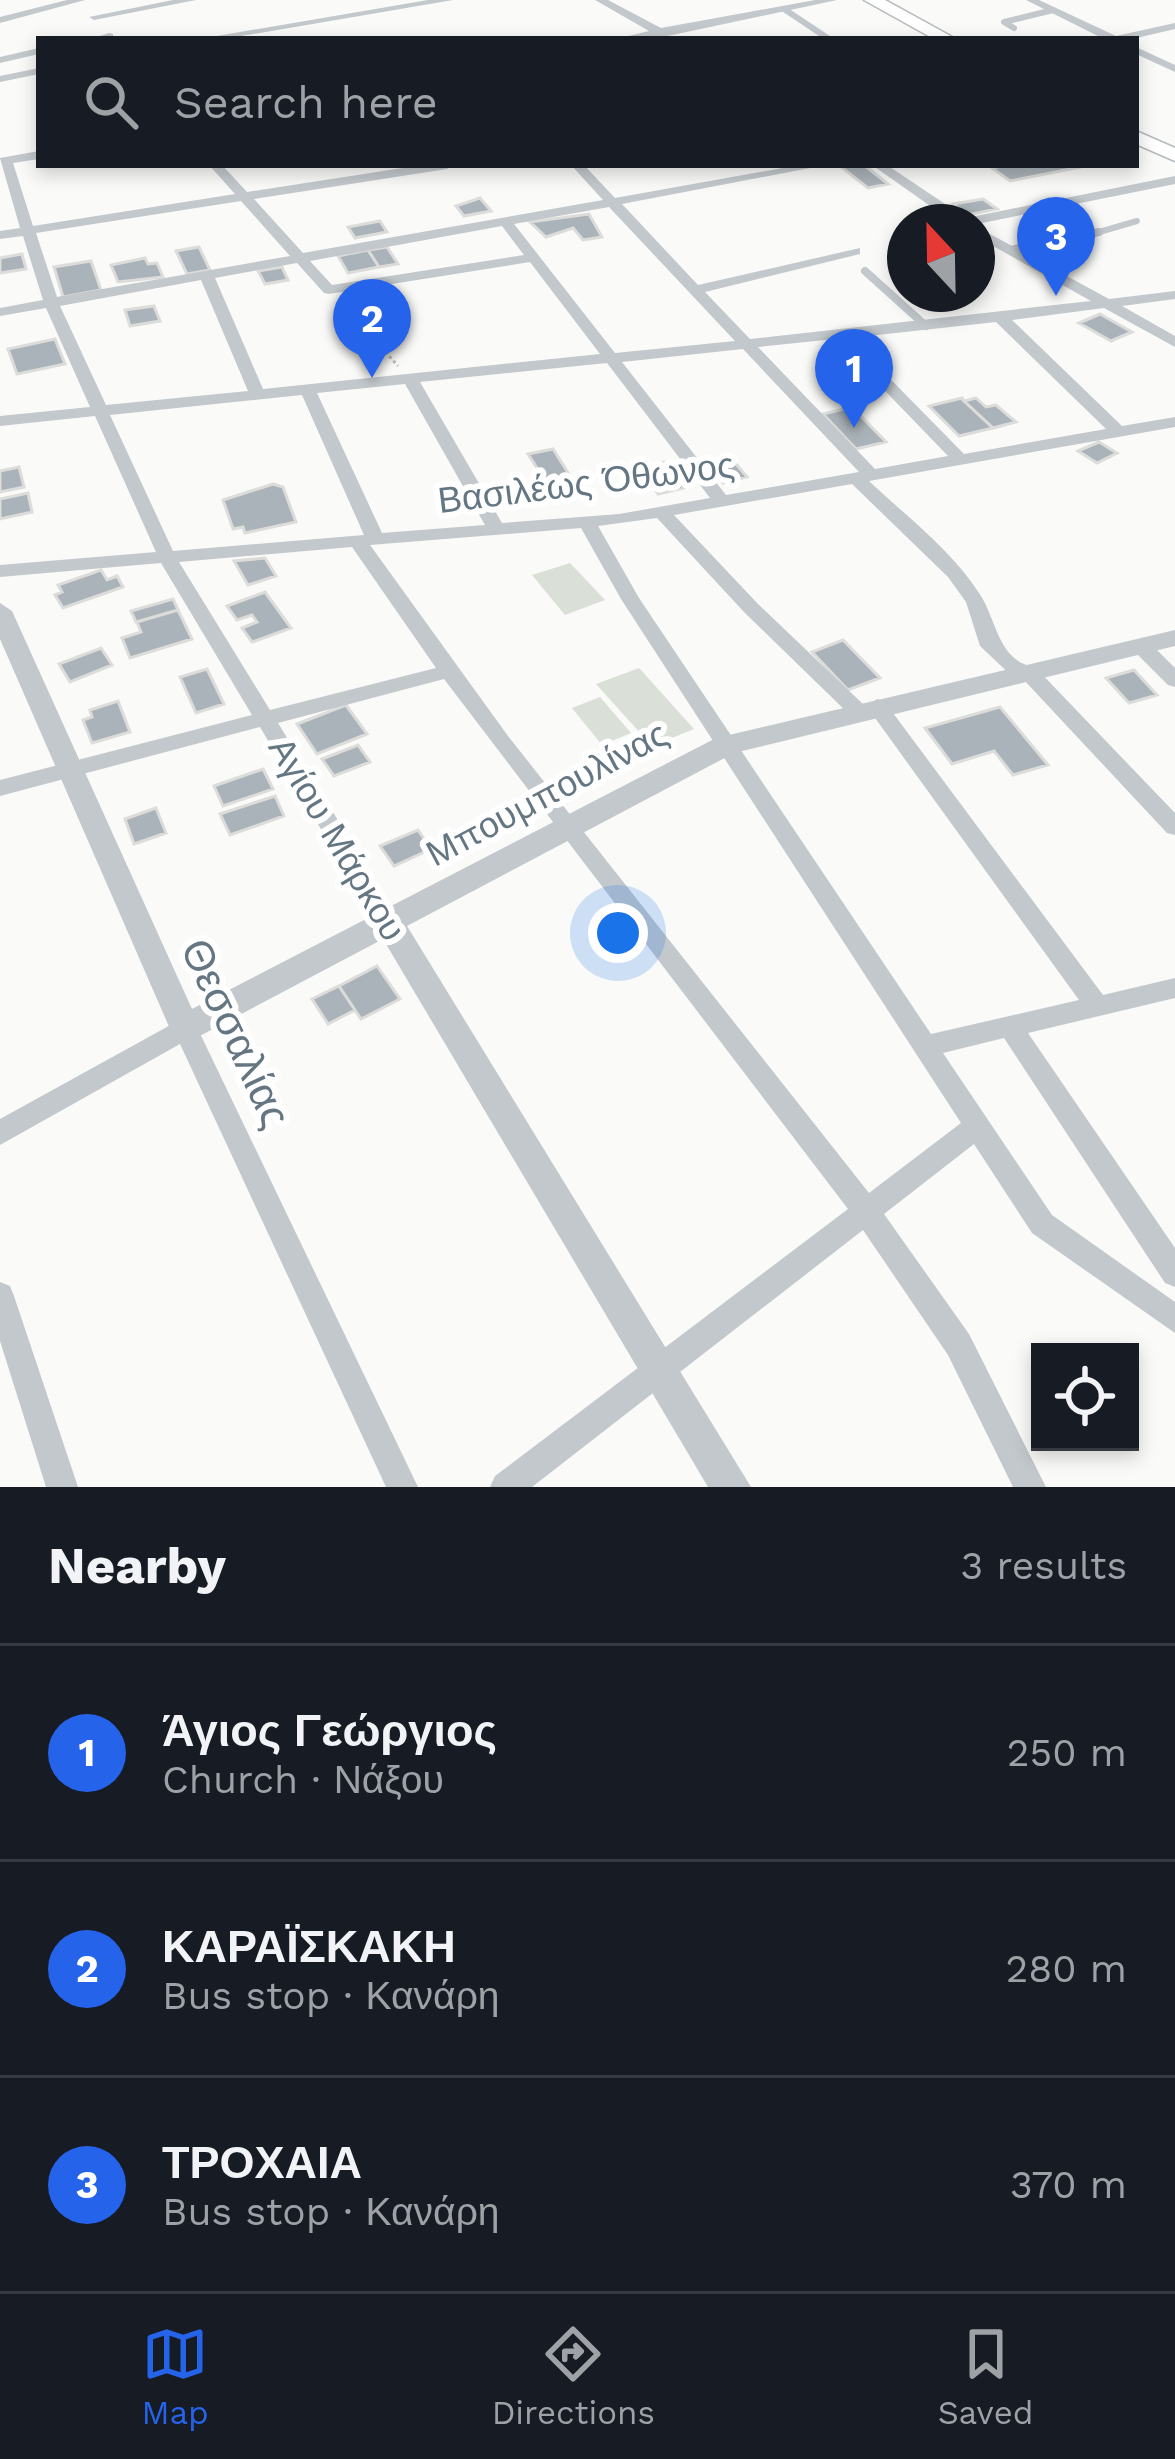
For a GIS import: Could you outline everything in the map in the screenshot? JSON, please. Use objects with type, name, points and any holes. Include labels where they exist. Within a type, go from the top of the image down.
[{"type":"main road","points":[[851,0],[919,36]]},
{"type":"main road","points":[[872,0],[941,36]]},
{"type":"main road","points":[[1161,149],[1175,167]]},
{"type":"street","points":[[0,20],[82,0],[104,36]]},
{"type":"street","points":[[94,17],[191,0]]},
{"type":"street","points":[[342,0],[356,13]]},
{"type":"street","points":[[220,36],[448,0]]},
{"type":"street","points":[[600,0],[666,36]]},
{"type":"street","points":[[637,36],[832,0]]},
{"type":"street","points":[[1030,0],[1109,36]]},
{"type":"street","points":[[720,9],[732,18]]},
{"type":"street","points":[[306,20],[319,36]]},
{"type":"street","points":[[1130,36],[1175,26]]},
{"type":"street","points":[[1139,51],[1175,69]]},
{"type":"street","points":[[0,60],[36,52]]},
{"type":"street","points":[[0,79],[36,72]]},
{"type":"street","points":[[3,161],[36,156]]},
{"type":"street","name":"Αγίου Μάρκου","points":[[3,161],[51,303],[167,557],[663,1367],[731,1487]]},
{"type":"street","points":[[218,168],[329,290],[531,257]]},
{"type":"street","points":[[0,235],[427,168]]},
{"type":"street","points":[[581,168],[749,344],[969,592],[987,641],[1175,827]]},
{"type":"street","points":[[0,312],[803,168]]},
{"type":"street","points":[[883,168],[938,204]]},
{"type":"street","points":[[995,216],[1175,180]]},
{"type":"street","points":[[508,224],[722,501]]},
{"type":"street","points":[[995,241],[1175,342]]},
{"type":"street","points":[[694,290],[855,251]]},
{"type":"street","points":[[207,277],[258,395]]},
{"type":"street","points":[[0,421],[926,326],[1175,295]]},
{"type":"street","points":[[1001,317],[1118,431]]},
{"type":"street","points":[[839,335],[959,458]]},
{"type":"street","points":[[410,378],[496,530]]},
{"type":"street","points":[[308,390],[367,542],[452,670],[735,1036],[950,1330],[1030,1487]]},
{"type":"street","name":"Βασιλέως Όθωνος","points":[[0,571],[587,522],[1174,423]]},
{"type":"street","points":[[662,512],[751,608],[868,709],[1097,1006]]},
{"type":"street","points":[[587,522],[726,746],[1042,1224],[1174,1316]]},
{"type":"street","name":"Θεσσαλίας","points":[[0,611],[185,1028],[402,1487]]},
{"type":"street","name":"Μπουμπουλίνας","points":[[0,1133],[185,1028],[726,746],[1175,638]]},
{"type":"street","points":[[1141,646],[1175,680]]},
{"type":"street","points":[[0,788],[452,670]]},
{"type":"street","points":[[926,1046],[1175,988]]},
{"type":"street","points":[[1010,1026],[1175,1273]]},
{"type":"street","points":[[506,1487],[979,1125]]},
{"type":"street","points":[[0,1296],[62,1487]]},
{"type":"lane","points":[[784,9],[825,36]]},
{"type":"lane","points":[[1015,28],[1004,22],[1053,10]]},
{"type":"lane","points":[[1010,250],[1066,242],[1136,221]]},
{"type":"lane","points":[[865,271],[926,326]]},
{"type":"path","points":[[329,290],[410,378]]},
{"type":"shaded area","points":[[570,563],[605,600],[565,615],[532,575]]},
{"type":"shaded area","points":[[639,668],[694,729],[652,746],[596,684]]},
{"type":"shaded area","points":[[600,697],[631,733],[602,745],[572,708]]},
{"type":"building","points":[[842,168],[868,168],[888,184],[868,188]]},
{"type":"building","points":[[992,168],[1076,168],[1010,181]]},
{"type":"building","points":[[480,198],[491,211],[464,216],[456,206]]},
{"type":"building","points":[[983,199],[990,204],[953,204]]},
{"type":"building","points":[[589,214],[602,237],[583,240],[573,228],[546,237],[530,222]]},
{"type":"building","points":[[380,221],[387,232],[355,238],[348,227]]},
{"type":"building","points":[[199,247],[210,270],[187,274],[176,251]]},
{"type":"building","points":[[387,247],[398,264],[379,267],[368,250]]},
{"type":"building","points":[[368,250],[379,267],[348,273],[338,256]]},
{"type":"building","points":[[22,254],[26,269],[0,273],[0,258]]},
{"type":"building","points":[[145,258],[148,264],[157,263],[163,277],[118,282],[111,265]]},
{"type":"building","points":[[91,261],[101,290],[63,297],[54,267]]},
{"type":"building","points":[[282,267],[288,280],[265,284],[258,271]]},
{"type":"building","points":[[154,306],[160,321],[130,326],[125,310]]},
{"type":"building","points":[[1100,314],[1132,332],[1111,341],[1079,323]]},
{"type":"building","points":[[55,339],[65,364],[17,374],[8,349]]},
{"type":"building","points":[[962,398],[993,428],[959,436],[929,406]]},
{"type":"building","points":[[976,398],[986,407],[996,405],[1016,422],[993,428],[964,401]]},
{"type":"building","points":[[852,407],[886,442],[856,449],[823,414]]},
{"type":"building","points":[[1099,442],[1117,453],[1097,463],[1078,451]]},
{"type":"building","points":[[553,449],[579,490],[555,496],[528,454]]},
{"type":"building","points":[[730,457],[747,477],[723,483],[706,462]]},
{"type":"building","points":[[665,462],[683,488],[658,494],[640,468]]},
{"type":"building","points":[[19,467],[24,487],[0,492],[0,471]]},
{"type":"building","points":[[273,484],[283,487],[296,522],[245,533],[243,527],[233,529],[223,500]]},
{"type":"building","points":[[28,493],[32,512],[0,519],[0,499]]},
{"type":"building","points":[[265,558],[276,576],[248,585],[234,561]]},
{"type":"building","points":[[101,570],[107,580],[117,576],[123,587],[63,608],[55,595],[62,592],[58,585]]},
{"type":"building","points":[[265,592],[291,628],[252,642],[242,628],[257,622],[252,615],[237,620],[227,606]]},
{"type":"building","points":[[173,599],[178,610],[136,622],[131,611]]},
{"type":"building","points":[[178,610],[192,639],[130,658],[122,638],[141,632],[137,622]]},
{"type":"building","points":[[843,640],[880,678],[848,690],[812,652]]},
{"type":"building","points":[[101,648],[112,665],[70,682],[59,664]]},
{"type":"building","points":[[207,669],[224,704],[196,713],[180,677]]},
{"type":"building","points":[[1134,670],[1157,695],[1129,703],[1106,678]]},
{"type":"building","points":[[118,701],[130,732],[92,743],[83,720],[92,717],[90,710]]},
{"type":"building","points":[[346,705],[367,734],[317,754],[297,724]]},
{"type":"building","points":[[1000,707],[1048,765],[1013,775],[994,751],[952,764],[925,728]]},
{"type":"building","points":[[358,745],[370,762],[334,776],[322,759]]},
{"type":"building","points":[[263,769],[273,789],[223,806],[214,786]]},
{"type":"building","points":[[275,796],[284,816],[230,835],[220,814]]},
{"type":"building","points":[[156,808],[166,833],[134,844],[125,819]]},
{"type":"building","points":[[418,830],[431,849],[394,866],[380,846]]},
{"type":"building","points":[[377,966],[400,999],[361,1019],[339,986]]},
{"type":"building","points":[[339,986],[355,1010],[328,1024],[312,999]]},
{"type":"place","name":"ΤΡΟΧΑΙΑ","points":[[1056,296]]},
{"type":"place","name":"ΚΑΡΑΪΣΚΑΚΗ","points":[[372,378]]},
{"type":"place","name":"Άγιος Γεώργιος","points":[[854,428]]}]
